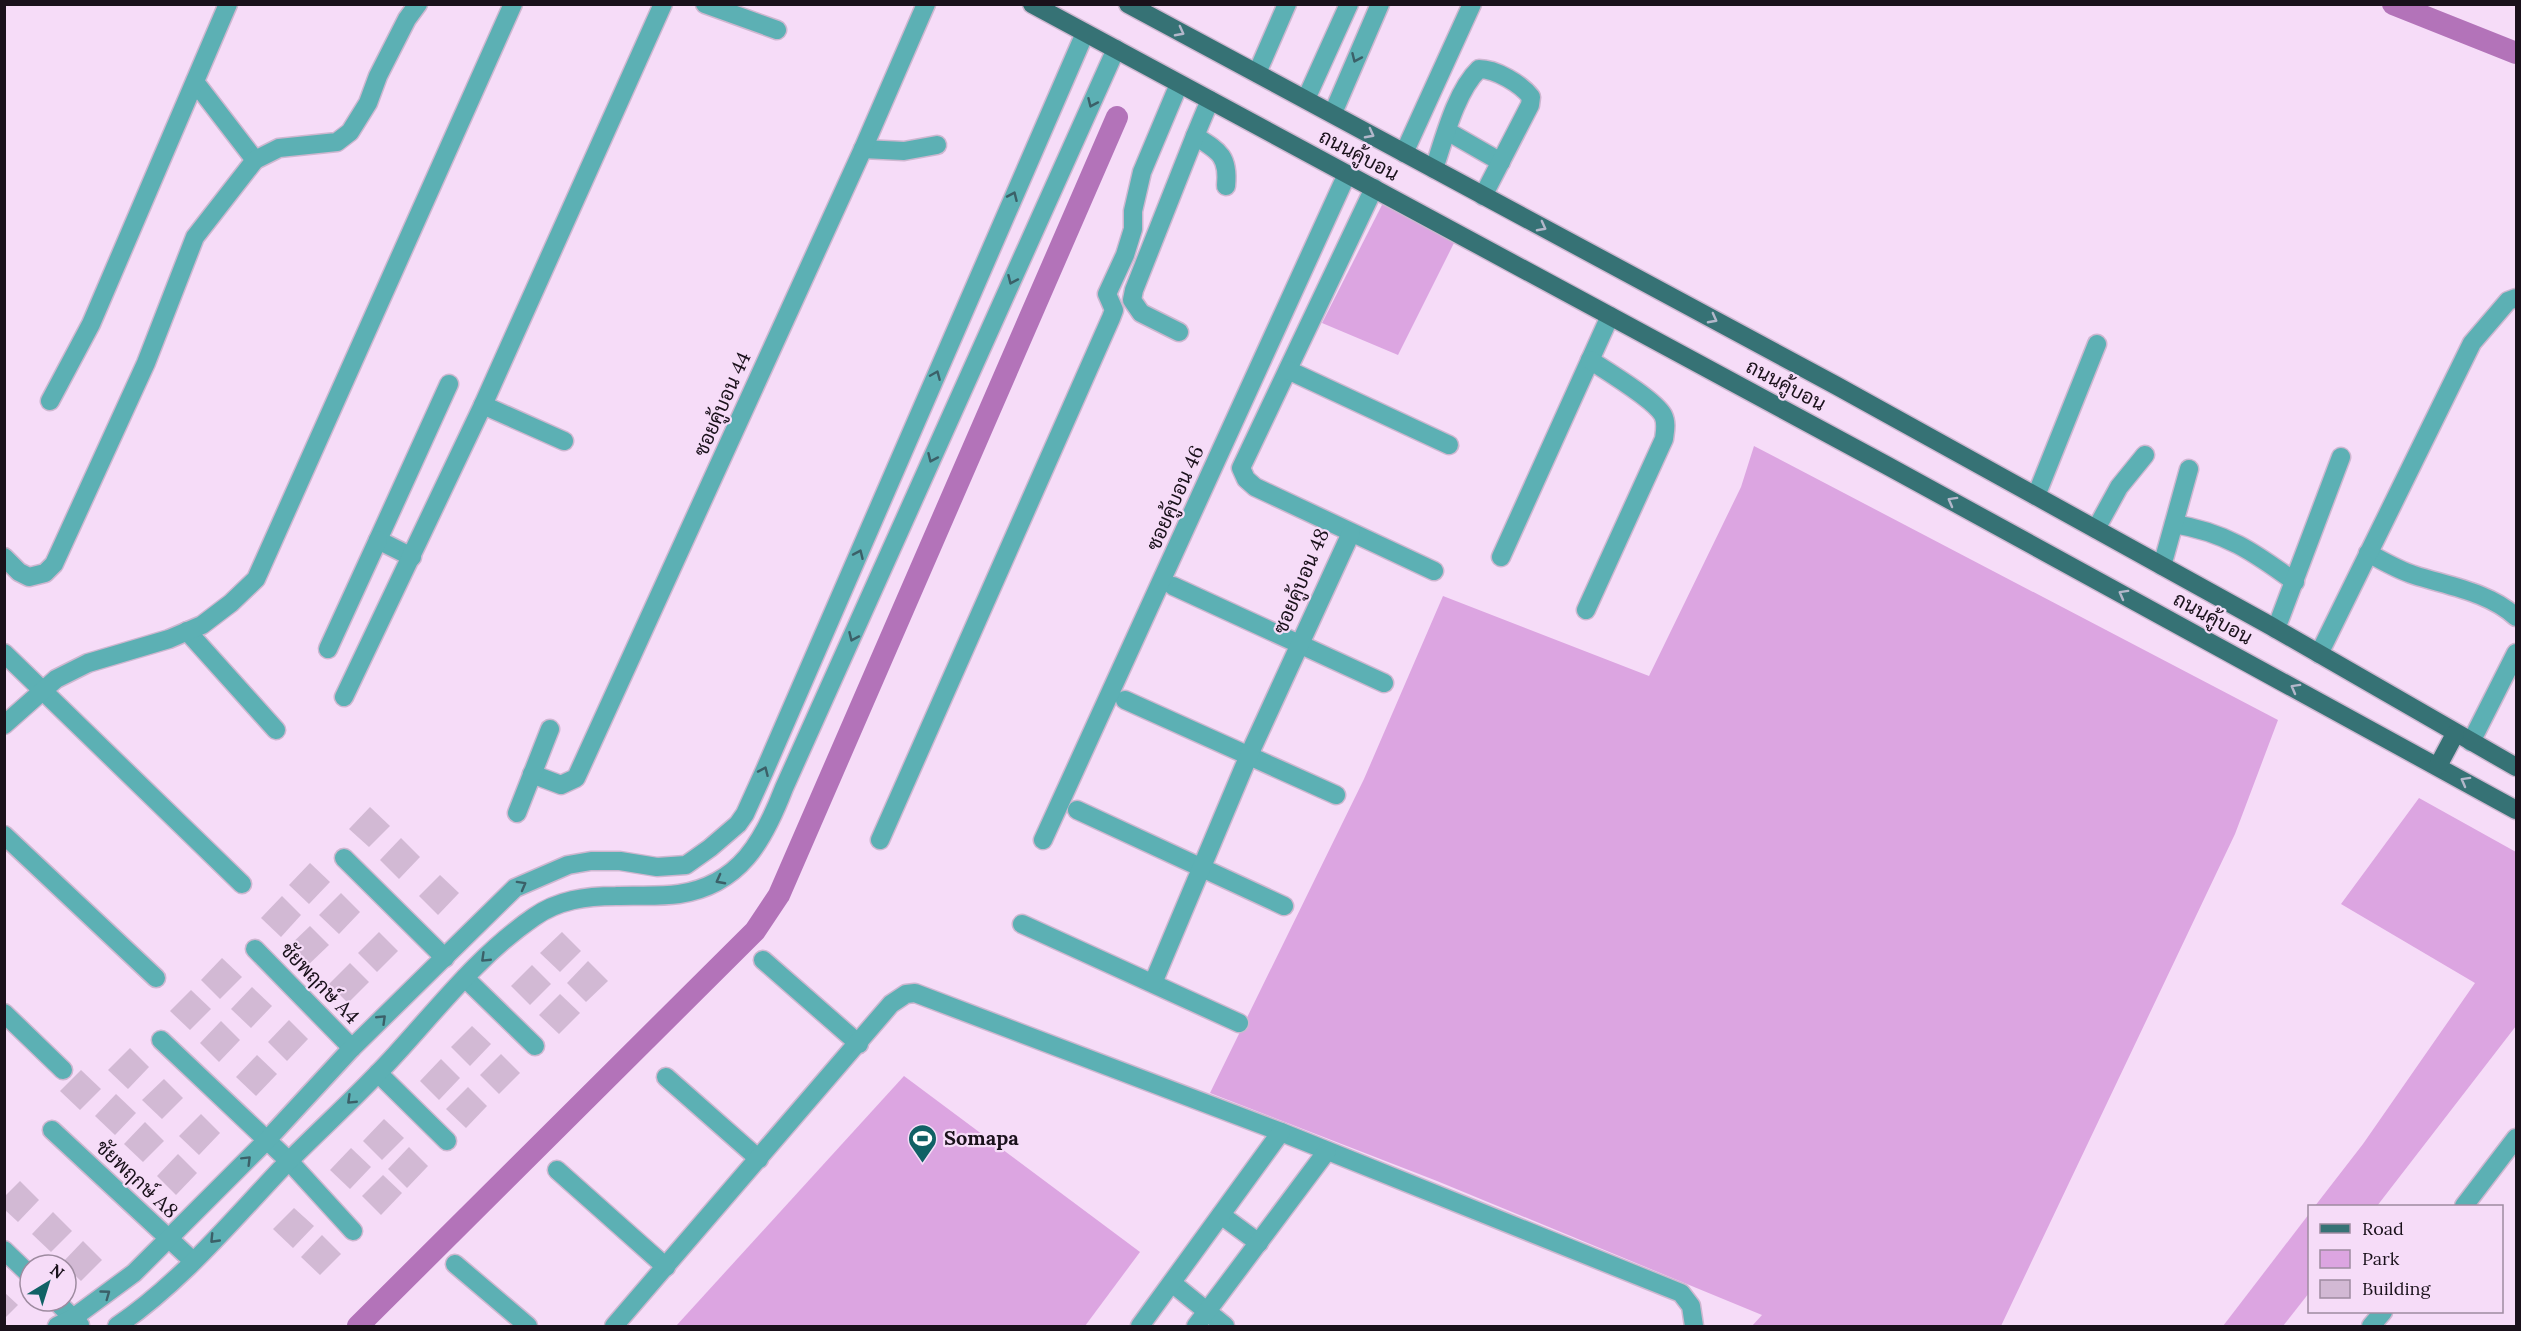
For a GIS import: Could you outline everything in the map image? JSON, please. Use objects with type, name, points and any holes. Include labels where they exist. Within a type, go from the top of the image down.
[{"type":"main road","name":"ถนนคู้บอน","points":[[1032,4],[2517,810]]},
{"type":"main road","name":"ถนนคู้บอน","points":[[1128,4],[1333,112],[1404,153],[2036,496],[2277,629],[2517,767]]},
{"type":"main road","points":[[2438,766],[2463,738]]},
{"type":"street","points":[[50,401],[92,324],[228,4]]},
{"type":"street","points":[[4,557],[19,572],[29,577],[45,573],[54,564],[146,363],[195,237],[255,160],[279,148],[337,142],[350,132],[368,103],[378,76],[407,19],[418,4]]},
{"type":"street","points":[[4,725],[56,679],[88,663],[202,625],[231,603],[256,579],[513,4]]},
{"type":"street","points":[[344,697],[483,405],[663,4]]},
{"type":"street","points":[[705,4],[777,30]]},
{"type":"street","name":"ซอยคู้บอน 44","points":[[532,774],[561,785],[576,778],[863,149],[926,4]]},
{"type":"street","points":[[1257,73],[1287,4]]},
{"type":"street","points":[[1306,99],[1350,4]]},
{"type":"street","points":[[1333,112],[1380,4]]},
{"type":"street","points":[[1404,153],[1472,4]]},
{"type":"street","points":[[71,1324],[134,1274],[267,1140],[352,1048],[515,888],[568,865],[591,861],[620,861],[657,867],[686,864],[710,848],[738,824],[755,793],[1085,33]]},
{"type":"street","points":[[117,1326],[159,1293],[193,1261],[378,1073],[465,978],[489,954],[536,916],[568,900],[592,896],[678,894],[702,889],[733,872],[761,839],[1116,49]]},
{"type":"street","points":[[1434,169],[1447,131],[1472,76],[1479,69],[1487,69],[1498,74],[1531,98],[1526,116],[1483,196]]},
{"type":"street","points":[[195,82],[255,160]]},
{"type":"street","points":[[880,840],[1111,318],[1114,310],[1107,294],[1125,255],[1132,230],[1133,211],[1142,172],[1179,84]]},
{"type":"street","points":[[1179,332],[1141,313],[1132,300],[1210,100]]},
{"type":"street","points":[[1447,131],[1501,162]]},
{"type":"street","points":[[1195,136],[1222,155],[1226,164],[1226,186]]},
{"type":"street","points":[[863,149],[904,151],[937,145]]},
{"type":"street","name":"ซอยคู้บอน 46","points":[[1043,840],[1347,174]]},
{"type":"street","name":"ซอยคู้บอน 48","points":[[1153,983],[1249,755],[1351,532],[1255,487],[1243,474],[1242,468],[1374,188]]},
{"type":"street","points":[[2319,654],[2472,344],[2508,301],[2517,298]]},
{"type":"street","points":[[1501,557],[1610,316]]},
{"type":"street","points":[[2036,496],[2097,344]]},
{"type":"street","points":[[1586,610],[1664,439],[1666,423],[1662,413],[1652,403],[1590,360]]},
{"type":"street","points":[[1288,370],[1449,445]]},
{"type":"street","points":[[328,649],[449,384]]},
{"type":"street","points":[[483,405],[564,441]]},
{"type":"street","points":[[2096,529],[2119,487],[2145,455]]},
{"type":"street","points":[[2277,629],[2341,457]]},
{"type":"street","points":[[2162,566],[2189,469]]},
{"type":"street","points":[[2174,524],[2203,528],[2234,542],[2295,582]]},
{"type":"street","points":[[1351,532],[1434,571]]},
{"type":"street","points":[[378,540],[412,557]]},
{"type":"street","points":[[2368,553],[2413,575],[2438,581],[2506,607],[2517,617]]},
{"type":"street","points":[[1173,585],[1384,683]]},
{"type":"street","points":[[187,631],[276,730]]},
{"type":"street","points":[[4,652],[242,884]]},
{"type":"street","points":[[2463,738],[2517,653]]},
{"type":"street","points":[[1125,700],[1336,795]]},
{"type":"street","points":[[517,813],[550,729]]},
{"type":"street","points":[[1077,810],[1284,906]]},
{"type":"street","points":[[738,824],[761,839]]},
{"type":"street","points":[[4,835],[156,978]]},
{"type":"street","points":[[344,858],[445,958]]},
{"type":"street","points":[[1022,924],[1239,1023]]},
{"type":"street","name":"ชัยพฤกษ์ A4","points":[[255,949],[352,1048]]},
{"type":"street","points":[[764,960],[859,1044]]},
{"type":"street","points":[[465,978],[535,1046]]},
{"type":"street","points":[[614,1326],[894,1001],[906,994],[920,994],[1281,1132],[1681,1293],[1691,1306],[1694,1326]]},
{"type":"street","points":[[4,1013],[63,1070]]},
{"type":"street","points":[[161,1040],[290,1161],[353,1231]]},
{"type":"street","points":[[378,1073],[447,1141]]},
{"type":"street","points":[[666,1077],[759,1159]]},
{"type":"street","name":"ชัยพฤกษ์ A8","points":[[52,1130],[193,1261]]},
{"type":"street","points":[[1140,1326],[1281,1132]]},
{"type":"street","points":[[2465,1205],[2517,1138]]},
{"type":"street","points":[[1196,1326],[1327,1151]]},
{"type":"street","points":[[557,1170],[666,1267]]},
{"type":"street","points":[[1221,1215],[1259,1243]]},
{"type":"street","points":[[4,1250],[18,1263]]},
{"type":"street","points":[[454,1264],[528,1326]]},
{"type":"street","points":[[1172,1283],[1225,1326]]},
{"type":"street","points":[[2371,1326],[2381,1313]]},
{"type":"green space","points":[[1384,201],[1455,241],[1398,355],[1322,323]]},
{"type":"green space","points":[[1754,446],[2278,720],[2235,834],[2001,1326],[1752,1326],[1762,1315],[1437,1181],[1210,1093],[1364,779],[1443,596],[1649,676],[1741,487]]},
{"type":"green space","points":[[2419,798],[2516,852],[2516,1026],[2378,1205],[2316,1205],[2363,1144],[2475,983],[2341,904]]},
{"type":"green space","name":"Somapa","points":[[904,1076],[1140,1252],[1085,1326],[676,1326]]},
{"type":"green space","points":[[2308,1215],[2308,1294],[2283,1326],[2223,1326]]},
{"type":"building","points":[[370,807],[390,826],[369,847],[349,829]]},
{"type":"building","points":[[401,838],[420,857],[399,879],[380,860]]},
{"type":"building","points":[[310,863],[330,882],[309,904],[289,885]]},
{"type":"building","points":[[440,875],[459,893],[438,915],[419,896]]},
{"type":"building","points":[[341,893],[360,912],[339,934],[319,915]]},
{"type":"building","points":[[282,896],[301,915],[281,937],[261,918]]},
{"type":"building","points":[[310,926],[329,945],[307,966],[288,947]]},
{"type":"building","points":[[379,932],[398,951],[377,972],[358,953]]},
{"type":"building","points":[[562,932],[581,951],[560,972],[540,953]]},
{"type":"building","points":[[222,958],[242,977],[220,999],[201,980]]},
{"type":"building","points":[[588,961],[608,981],[586,1002],[567,983]]},
{"type":"building","points":[[350,963],[369,982],[348,1003],[329,984]]},
{"type":"building","points":[[532,965],[551,984],[530,1005],[511,986]]},
{"type":"building","points":[[252,987],[272,1006],[251,1028],[231,1009]]},
{"type":"building","points":[[191,990],[211,1009],[190,1030],[170,1011]]},
{"type":"building","points":[[560,994],[580,1013],[559,1034],[539,1015]]},
{"type":"building","points":[[289,1020],[308,1039],[287,1061],[268,1042]]},
{"type":"building","points":[[221,1021],[240,1040],[219,1062],[200,1043]]},
{"type":"building","points":[[472,1026],[491,1044],[470,1066],[451,1047]]},
{"type":"building","points":[[130,1048],[149,1067],[128,1089],[108,1070]]},
{"type":"building","points":[[501,1054],[520,1073],[499,1094],[480,1075]]},
{"type":"building","points":[[257,1055],[277,1074],[256,1096],[236,1077]]},
{"type":"building","points":[[441,1059],[460,1078],[439,1100],[420,1081]]},
{"type":"building","points":[[81,1070],[101,1089],[80,1110],[60,1091]]},
{"type":"building","points":[[164,1079],[183,1098],[162,1119],[142,1100]]},
{"type":"building","points":[[468,1087],[487,1106],[466,1128],[446,1109]]},
{"type":"building","points":[[116,1094],[136,1113],[115,1135],[95,1116]]},
{"type":"building","points":[[201,1114],[220,1133],[199,1155],[179,1136]]},
{"type":"building","points":[[384,1119],[404,1138],[382,1160],[363,1141]]},
{"type":"building","points":[[145,1122],[164,1141],[143,1162],[124,1144]]},
{"type":"building","points":[[409,1147],[428,1166],[407,1188],[388,1169]]},
{"type":"building","points":[[351,1148],[371,1167],[350,1189],[330,1170]]},
{"type":"building","points":[[178,1154],[197,1173],[176,1195],[157,1176]]},
{"type":"building","points":[[383,1175],[402,1193],[381,1215],[362,1196]]},
{"type":"building","points":[[20,1181],[39,1200],[18,1222],[4,1209],[4,1197]]},
{"type":"building","points":[[294,1208],[314,1226],[293,1248],[273,1229]]},
{"type":"building","points":[[53,1212],[72,1231],[51,1252],[32,1234]]},
{"type":"building","points":[[322,1235],[341,1254],[320,1275],[301,1257]]},
{"type":"building","points":[[83,1241],[102,1260],[81,1281],[78,1278],[78,1253],[72,1253]]},
{"type":"building","points":[[4,1292],[18,1305],[4,1319]]},
{"type":"waterway","points":[[2393,4],[2516,53]]},
{"type":"waterway","points":[[358,1326],[755,931],[779,895],[1117,117]]},
{"type":"place","name":"Somapa","points":[[923,1164]]}]
